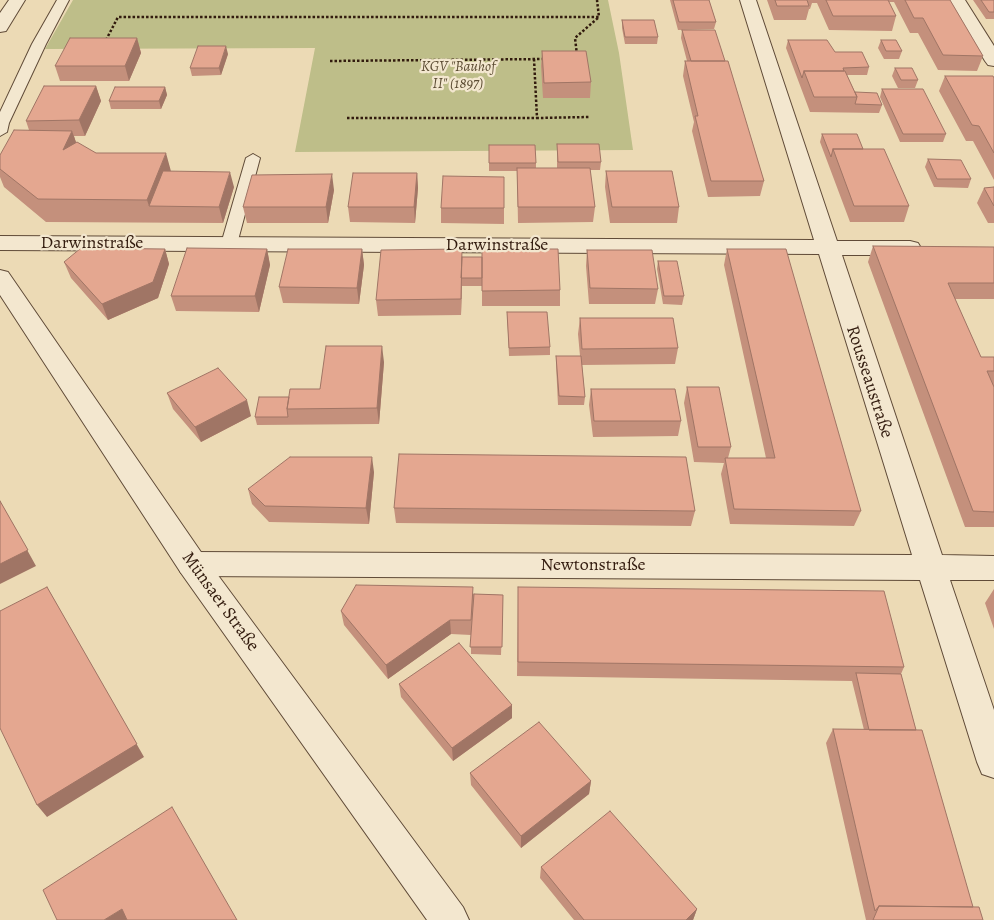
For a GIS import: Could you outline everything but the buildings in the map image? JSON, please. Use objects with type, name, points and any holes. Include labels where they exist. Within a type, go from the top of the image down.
[{"type":"street","points":[[0,27],[16,0]]},
{"type":"street","name":"Rousseaustraße","points":[[748,0],[826,248],[994,762]]},
{"type":"street","points":[[957,0],[994,61]]},
{"type":"street","name":"Darwinstraße","points":[[0,243],[935,248]]},
{"type":"street","name":"Münsaer Straße","points":[[0,277],[192,564],[450,920]]},
{"type":"street","name":"Newtonstraße","points":[[192,564],[994,568]]},
{"type":"lane","points":[[0,132],[2,123],[38,44],[63,0]]},
{"type":"lane","points":[[229,244],[253,158]]},
{"type":"path","points":[[597,0],[599,17]]},
{"type":"path","points":[[105,43],[118,17],[599,17]]},
{"type":"path","points":[[578,59],[575,38],[599,17]]},
{"type":"path","points":[[534,59],[537,118]]},
{"type":"path","points":[[330,61],[551,59]]},
{"type":"path","points":[[347,118],[589,117]]},
{"type":"green space","name":"KGV \"Bauhof II\" (1897)","points":[[73,0],[608,0],[619,53],[633,150],[295,152],[315,48],[45,49]]}]
